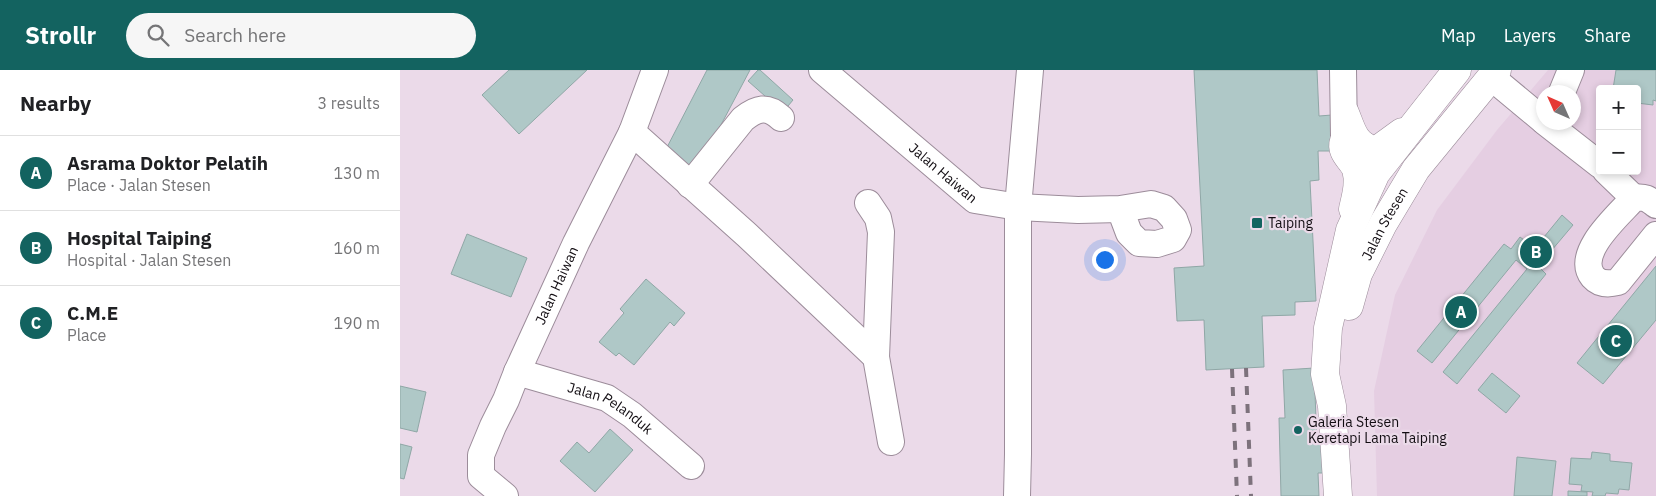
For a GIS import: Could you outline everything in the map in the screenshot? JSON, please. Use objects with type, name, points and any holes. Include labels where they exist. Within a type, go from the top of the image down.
[{"type":"main road","name":"Jalan Stesen","points":[[1338,496],[1332,406],[1326,374],[1328,328],[1350,230],[1376,172],[1457,70]]},
{"type":"main road","name":"Jalan Stesen","points":[[1332,406],[1344,324],[1358,274],[1383,224],[1416,169],[1494,74]]},
{"type":"main road","points":[[1345,113],[1359,143],[1373,150],[1380,148],[1397,137],[1440,91]]},
{"type":"main road","points":[[1358,274],[1375,214],[1378,196],[1376,172],[1390,171],[1402,167],[1450,117],[1470,101]]},
{"type":"main road","points":[[1344,141],[1342,146],[1355,168],[1358,180],[1350,230]]},
{"type":"street","name":"Jalan Haiwan","points":[[505,496],[476,486],[481,455],[492,426],[506,400],[576,243],[632,132],[654,70]]},
{"type":"street","name":"Jalan Haiwan","points":[[822,70],[975,200],[1018,207],[1078,210],[1120,209]]},
{"type":"street","points":[[1017,496],[1018,207],[1030,70]]},
{"type":"street","points":[[1343,70],[1344,141],[1358,158],[1376,172]]},
{"type":"street","points":[[1565,85],[1571,70]]},
{"type":"street","points":[[1494,74],[1536,114]]},
{"type":"street","points":[[690,185],[743,119],[753,111],[764,109],[774,112],[781,118]]},
{"type":"street","points":[[1554,130],[1596,162]]},
{"type":"street","points":[[632,132],[747,234],[876,357]]},
{"type":"street","points":[[1611,175],[1645,202],[1601,234],[1590,253],[1588,263],[1595,279],[1609,284],[1618,282],[1656,235]]},
{"type":"street","points":[[868,203],[878,218],[880,232],[876,357],[891,442]]},
{"type":"street","name":"Jalan Pelanduk","points":[[517,372],[608,398],[632,415],[691,466]]},
{"type":"shaded area","points":[[1548,70],[1656,70],[1656,496],[1377,496],[1374,391],[1395,295],[1437,210],[1497,130]]},
{"type":"building","points":[[509,70],[587,70],[519,134],[482,95]]},
{"type":"building","points":[[707,70],[750,70],[696,172],[663,155]]},
{"type":"building","points":[[758,70],[793,100],[783,112],[748,81]]},
{"type":"building","name":"Taiping","points":[[1194,70],[1317,70],[1319,116],[1332,115],[1333,151],[1318,151],[1319,180],[1310,181],[1316,301],[1295,302],[1295,315],[1262,316],[1264,367],[1206,370],[1204,320],[1177,321],[1174,268],[1204,266]]},
{"type":"building","points":[[1616,70],[1656,70],[1656,101],[1653,100],[1653,105],[1641,104],[1641,85],[1614,85]]},
{"type":"building","points":[[1562,215],[1573,225],[1546,257],[1548,259],[1540,268],[1546,274],[1457,384],[1443,372],[1527,269],[1516,260],[1432,363],[1417,351],[1504,244],[1511,249],[1520,237],[1535,248]]},
{"type":"building","points":[[467,234],[527,258],[511,297],[451,274]]},
{"type":"building","points":[[1656,266],[1656,320],[1603,384],[1577,363]]},
{"type":"building","points":[[646,279],[685,313],[674,326],[670,322],[634,365],[619,353],[616,356],[599,342],[624,313],[620,309]]},
{"type":"building","name":"Galeria Stesen Keretapi Lama Taiping","points":[[1314,368],[1317,444],[1331,443],[1332,473],[1318,473],[1319,496],[1281,496],[1279,418],[1285,418],[1283,370]]},
{"type":"building","points":[[1492,373],[1520,396],[1506,413],[1478,390]]},
{"type":"building","points":[[400,386],[426,392],[417,432],[400,428]]},
{"type":"building","points":[[610,429],[633,450],[595,492],[560,461],[577,442],[589,453]]},
{"type":"building","points":[[400,444],[412,447],[404,479],[400,478]]},
{"type":"building","points":[[1592,452],[1610,454],[1610,461],[1632,463],[1629,490],[1619,489],[1618,494],[1606,493],[1605,496],[1592,496],[1593,492],[1581,491],[1582,485],[1569,484],[1571,458],[1591,459]]},
{"type":"building","points":[[1517,457],[1556,461],[1552,496],[1514,496]]},
{"type":"building","points":[[1568,491],[1587,492],[1587,496],[1568,496]]},
{"type":"railway","points":[[1246,368],[1251,496]]},
{"type":"railway","points":[[1232,369],[1237,496]]},
{"type":"place","name":"Taiping","points":[[1257,223]]},
{"type":"place","name":"Hospital Taiping","points":[[1536,252]]},
{"type":"place","name":"Asrama Doktor Pelatih","points":[[1461,312]]},
{"type":"place","name":"C.M.E","points":[[1616,341]]},
{"type":"place","name":"Galeria Stesen Keretapi Lama Taiping","points":[[1298,430]]}]
